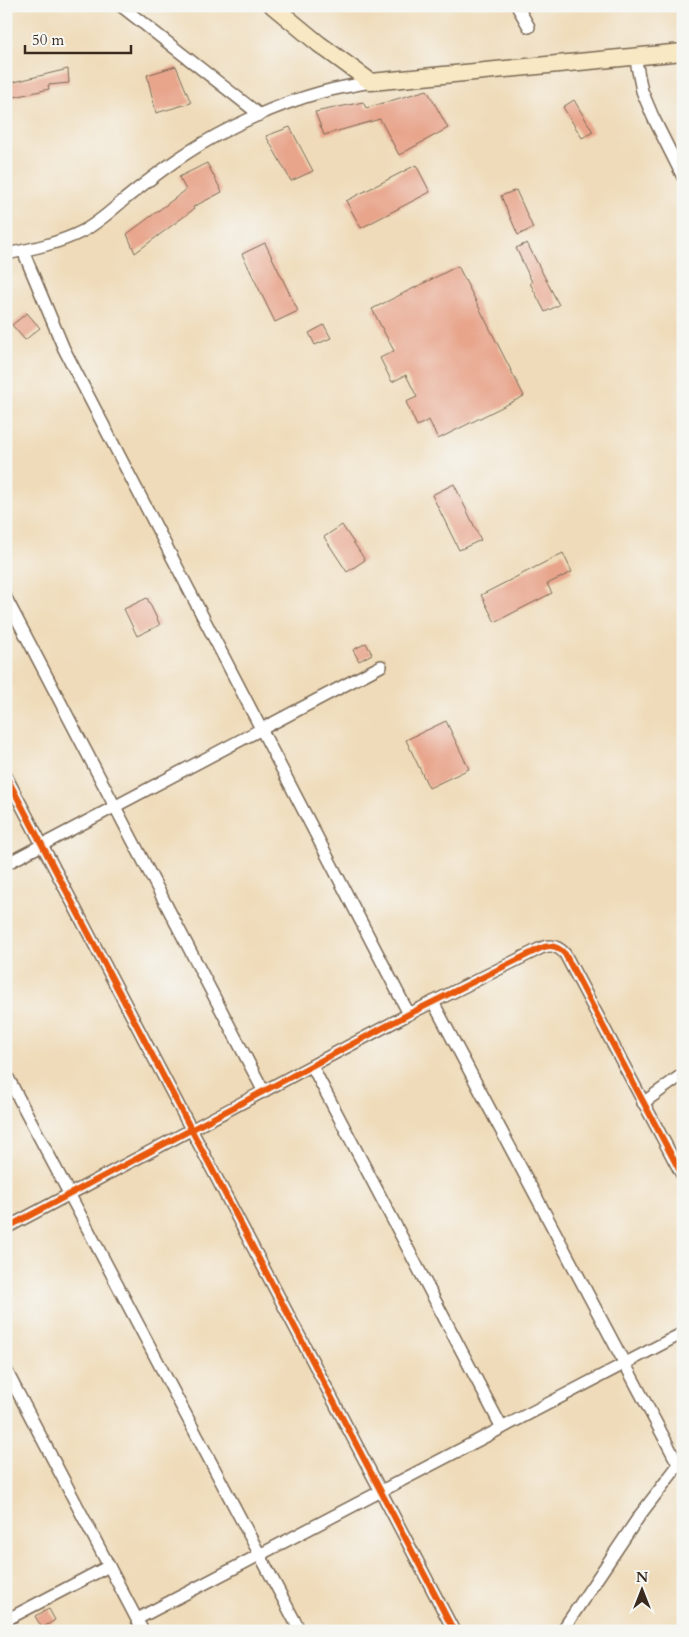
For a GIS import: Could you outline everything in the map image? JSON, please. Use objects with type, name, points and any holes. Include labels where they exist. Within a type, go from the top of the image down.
[{"type":"street","points":[[120,6],[260,116]]},
{"type":"street","points":[[273,6],[326,50],[371,82]]},
{"type":"street","points":[[517,6],[529,27]]},
{"type":"street","points":[[6,254],[63,240],[84,231],[188,152],[226,131],[288,103],[323,92],[371,82],[683,52]]},
{"type":"street","points":[[635,56],[642,91],[683,177]]},
{"type":"street","points":[[23,251],[64,349],[409,1014]]},
{"type":"street","points":[[6,598],[264,1092]]},
{"type":"street","points":[[6,864],[381,666]]},
{"type":"street","points":[[6,776],[454,1631]]},
{"type":"street","points":[[6,1228],[409,1014],[550,945],[558,948],[564,954],[683,1177]]},
{"type":"street","points":[[433,1002],[625,1364],[681,1462],[635,1522],[562,1631]]},
{"type":"street","points":[[312,1066],[502,1428]]},
{"type":"street","points":[[6,1074],[300,1631]]},
{"type":"street","points":[[643,1103],[683,1074]]},
{"type":"street","points":[[137,1619],[683,1333]]},
{"type":"street","points":[[6,1370],[143,1631]]},
{"type":"street","points":[[6,1620],[109,1566]]},
{"type":"building","points":[[176,66],[191,103],[156,113],[147,75]]},
{"type":"building","points":[[68,69],[69,83],[48,85],[49,89],[6,99],[6,84]]},
{"type":"building","points":[[427,90],[448,128],[399,155],[380,119],[324,135],[315,112],[363,102],[366,108]]},
{"type":"building","points":[[574,100],[593,132],[582,138],[563,107]]},
{"type":"building","points":[[290,127],[313,171],[291,181],[266,136]]},
{"type":"building","points":[[207,163],[222,192],[193,207],[194,209],[135,253],[127,234],[186,190],[179,177]]},
{"type":"building","points":[[416,165],[430,192],[361,228],[346,201]]},
{"type":"building","points":[[516,190],[533,228],[518,235],[501,196]]},
{"type":"building","points":[[265,243],[298,311],[275,322],[242,254]]},
{"type":"building","points":[[527,243],[559,305],[545,312],[530,283],[532,282],[516,248]]},
{"type":"building","points":[[458,266],[524,396],[438,439],[429,420],[417,426],[406,402],[417,397],[406,375],[392,382],[380,358],[394,351],[372,309]]},
{"type":"building","points":[[27,313],[40,328],[25,340],[12,325]]},
{"type":"building","points":[[324,325],[331,338],[315,345],[309,333]]},
{"type":"building","points":[[454,484],[481,540],[459,550],[432,495]]},
{"type":"building","points":[[342,525],[365,560],[347,572],[324,537]]},
{"type":"building","points":[[563,553],[572,572],[547,584],[552,593],[495,622],[481,595]]},
{"type":"building","points":[[147,598],[160,625],[137,636],[124,609]]},
{"type":"building","points":[[366,643],[372,654],[359,661],[353,650]]},
{"type":"building","points":[[446,721],[469,769],[429,788],[406,740]]},
{"type":"building","points":[[49,1609],[55,1620],[42,1628],[35,1616]]},
{"type":"cycle path","points":[[6,776],[454,1631]]},
{"type":"cycle path","points":[[6,1228],[409,1014],[548,946],[560,949],[565,954],[683,1177]]}]
